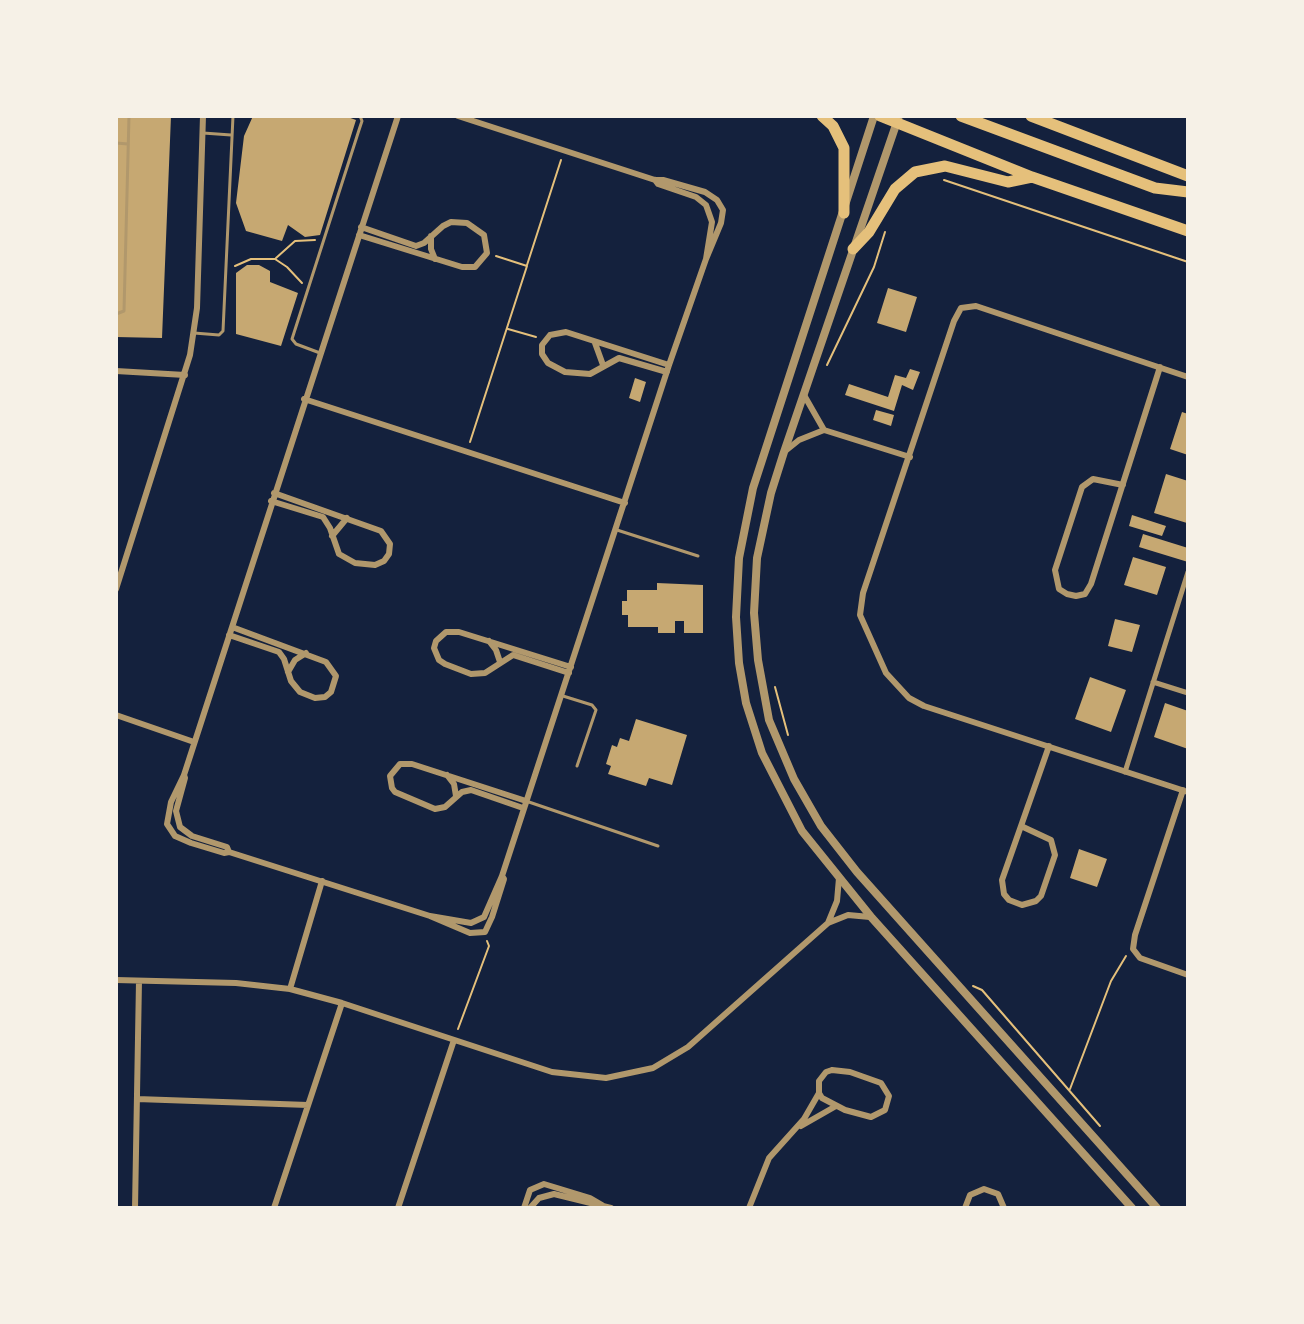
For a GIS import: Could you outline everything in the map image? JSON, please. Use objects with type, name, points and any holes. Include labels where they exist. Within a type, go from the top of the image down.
[{"type":"highway","points":[[822,116],[833,126],[844,148],[844,213]]},
{"type":"highway","points":[[877,116],[898,119],[1032,177],[1188,231]]},
{"type":"highway","points":[[961,116],[1155,188],[1188,192]]},
{"type":"highway","points":[[1031,116],[1188,176]]},
{"type":"highway","points":[[853,249],[869,232],[895,189],[915,172],[945,166],[1008,182],[1032,177]]},
{"type":"street","points":[[116,589],[185,375],[194,333],[203,116]]},
{"type":"street","points":[[398,116],[194,742],[176,811],[180,827],[192,836],[227,847],[229,852],[430,916],[470,933],[485,932],[504,879],[502,876]]},
{"type":"street","points":[[430,916],[465,923],[479,921],[488,909],[502,876],[668,368],[721,223],[721,204],[705,192],[655,180],[458,116]]},
{"type":"street","points":[[877,116],[753,488],[739,558],[736,617],[746,703],[762,753],[802,831],[872,918],[1132,1208]]},
{"type":"street","points":[[898,119],[784,452],[771,493],[757,558],[754,613],[758,660],[769,720],[794,779],[821,826],[857,872],[1157,1208]]},
{"type":"street","points":[[655,180],[658,184],[696,197],[706,205],[712,222],[706,259]]},
{"type":"street","points":[[359,235],[462,267],[475,267],[487,253],[484,235],[467,223],[451,222],[416,246],[361,227]]},
{"type":"street","points":[[431,236],[435,259]]},
{"type":"street","points":[[1188,377],[967,306],[961,308],[863,593],[860,615],[892,682],[909,698],[924,706],[1186,791],[1135,935],[1133,949],[1140,958],[1188,975]]},
{"type":"street","points":[[566,332],[668,368],[624,358],[614,359],[583,375],[556,368],[543,358],[542,345],[550,335],[566,332]]},
{"type":"street","points":[[595,342],[603,365]]},
{"type":"street","points":[[1123,485],[1093,479],[1082,487],[1055,570],[1059,589],[1067,594],[1085,594],[1091,584],[1123,485],[1160,367]]},
{"type":"street","points":[[116,371],[185,375]]},
{"type":"street","points":[[803,394],[824,430]]},
{"type":"street","points":[[304,399],[625,503]]},
{"type":"street","points":[[784,452],[799,440],[824,430],[910,457]]},
{"type":"street","points":[[273,497],[373,527],[388,537],[389,554],[384,561],[375,565],[355,563],[339,554],[323,517],[273,497]]},
{"type":"street","points":[[332,536],[347,518]]},
{"type":"street","points":[[1125,772],[1188,572]]},
{"type":"street","points":[[229,635],[279,652],[295,688],[307,695],[325,697],[331,692],[336,676],[326,662],[232,627]]},
{"type":"street","points":[[446,632],[459,632],[570,670],[513,655],[485,673],[471,674],[445,664],[436,655],[436,641],[446,632]]},
{"type":"street","points":[[489,641],[500,662]]},
{"type":"street","points":[[288,672],[295,660],[306,653]]},
{"type":"street","points":[[1153,682],[1188,693]]},
{"type":"street","points":[[116,715],[194,742]]},
{"type":"street","points":[[1021,826],[1051,840],[1055,855],[1041,896],[1022,905],[1009,900],[1002,887],[1004,874],[1049,746]]},
{"type":"street","points":[[406,763],[525,804],[465,790],[445,807],[435,809],[395,792],[390,782],[396,766],[406,763]]},
{"type":"street","points":[[447,775],[454,784],[456,796]]},
{"type":"street","points":[[828,923],[837,901],[839,878]]},
{"type":"street","points":[[290,989],[322,881]]},
{"type":"street","points":[[116,980],[236,983],[290,989],[552,1072],[606,1078],[644,1071],[688,1047],[828,923],[848,915],[872,918]]},
{"type":"street","points":[[135,1208],[139,981]]},
{"type":"street","points":[[274,1208],[342,1003]]},
{"type":"street","points":[[398,1208],[454,1040]]},
{"type":"street","points":[[749,1208],[769,1158],[798,1127],[819,1093],[822,1076],[838,1070],[881,1083],[889,1096],[885,1110],[871,1117],[836,1106],[819,1093]]},
{"type":"street","points":[[137,1099],[308,1105]]},
{"type":"street","points":[[798,1127],[836,1106]]},
{"type":"street","points":[[524,1208],[530,1190],[544,1184],[590,1198],[602,1205]]},
{"type":"street","points":[[965,1208],[970,1195],[984,1189],[998,1194],[1004,1208]]},
{"type":"street","points":[[530,1208],[539,1198],[554,1194],[611,1208]]},
{"type":"lane","points":[[116,314],[124,311],[129,116]]},
{"type":"lane","points":[[194,333],[223,333],[233,116]]},
{"type":"lane","points":[[320,353],[296,344],[292,339],[362,121],[360,116]]},
{"type":"lane","points":[[203,133],[231,135]]},
{"type":"lane","points":[[116,143],[128,144]]},
{"type":"lane","points":[[617,530],[698,556]]},
{"type":"lane","points":[[562,695],[592,705],[596,710],[577,766]]},
{"type":"lane","points":[[525,804],[658,846]]},
{"type":"path","points":[[467,451],[564,151]]},
{"type":"path","points":[[944,180],[1188,262]]},
{"type":"path","points":[[824,370],[874,267],[887,226]]},
{"type":"path","points":[[275,259],[295,241],[323,241]]},
{"type":"path","points":[[487,253],[527,266]]},
{"type":"path","points":[[224,270],[251,259],[275,259],[308,289]]},
{"type":"path","points":[[507,328],[545,340]]},
{"type":"path","points":[[773,678],[790,740]]},
{"type":"path","points":[[454,1040],[489,946],[485,932]]},
{"type":"path","points":[[1070,1089],[1111,981],[1120,962],[1133,949]]},
{"type":"path","points":[[973,986],[982,990],[1105,1133]]},
{"type":"building","points":[[116,116],[171,116],[162,338],[116,337]]},
{"type":"building","points":[[253,116],[345,116],[356,120],[320,235],[305,237],[288,225],[282,241],[246,231],[236,203],[244,136]]},
{"type":"building","points":[[247,265],[259,265],[270,271],[270,282],[298,293],[281,346],[236,334],[236,273]]},
{"type":"building","points":[[888,288],[917,297],[906,332],[877,323]]},
{"type":"building","points":[[910,369],[920,372],[913,390],[902,385],[894,411],[845,395],[849,384],[888,397],[895,375],[906,378]]},
{"type":"building","points":[[635,378],[646,382],[640,402],[629,398]]},
{"type":"building","points":[[876,410],[894,415],[891,426],[873,420]]},
{"type":"building","points":[[1182,412],[1188,414],[1188,455],[1170,449]]},
{"type":"building","points":[[1166,474],[1188,481],[1187,523],[1154,513]]},
{"type":"building","points":[[1132,515],[1166,526],[1162,536],[1129,526]]},
{"type":"building","points":[[1143,534],[1188,548],[1188,562],[1139,547]]},
{"type":"building","points":[[1133,557],[1166,567],[1157,595],[1124,585]]},
{"type":"building","points":[[657,583],[703,585],[703,633],[684,633],[684,621],[675,621],[675,633],[658,633],[658,627],[628,627],[628,615],[622,615],[622,601],[627,601],[627,590],[657,590]]},
{"type":"building","points":[[1115,619],[1140,625],[1132,652],[1108,646]]},
{"type":"building","points":[[1090,677],[1126,690],[1111,732],[1075,719]]},
{"type":"building","points":[[1165,703],[1188,711],[1188,749],[1154,737]]},
{"type":"building","points":[[636,719],[687,735],[672,785],[649,778],[646,786],[608,774],[611,766],[606,764],[612,745],[617,747],[620,738],[629,741]]},
{"type":"building","points":[[1079,849],[1107,859],[1097,887],[1070,878]]}]
